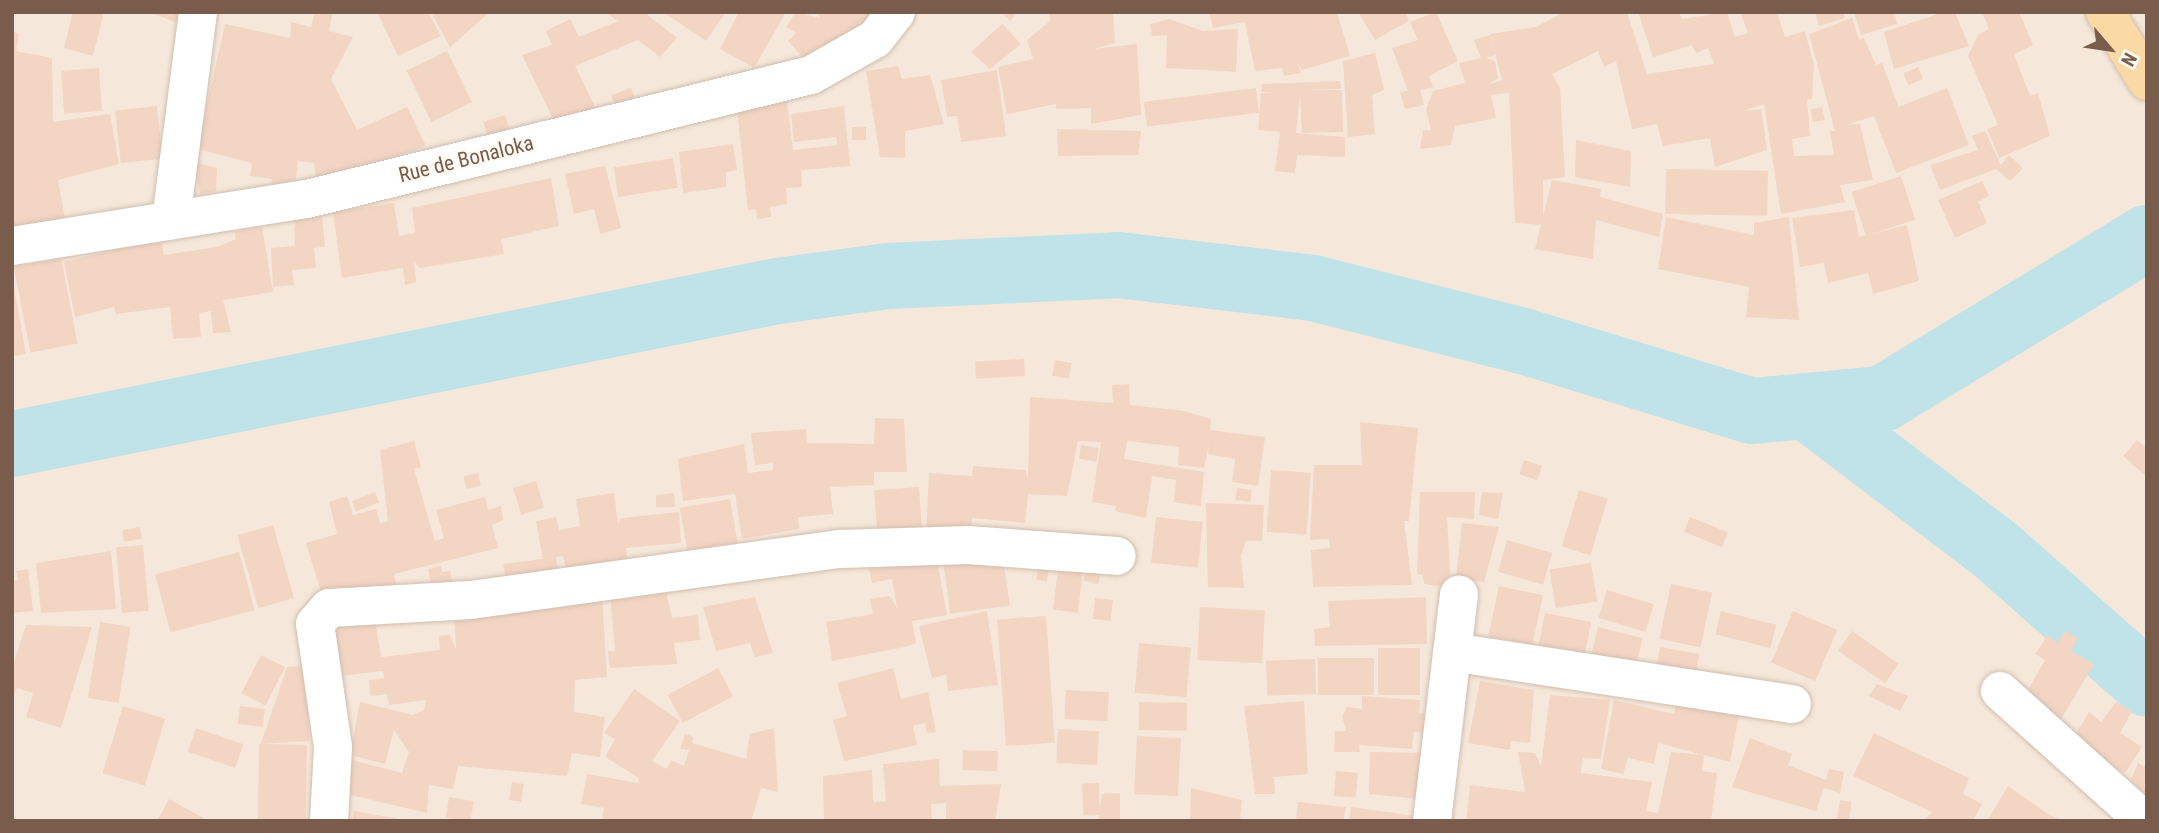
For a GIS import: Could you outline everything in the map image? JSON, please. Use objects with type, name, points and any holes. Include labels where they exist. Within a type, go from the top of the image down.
[{"type":"main road","points":[[2105,12],[2147,81]]},
{"type":"street","points":[[171,220],[198,12]]},
{"type":"street","name":"Rue de Bonaloka","points":[[12,246],[307,199],[811,75],[875,39],[895,12]]},
{"type":"street","points":[[329,821],[333,747],[315,624],[329,608],[471,600],[840,548],[968,545],[1117,556]]},
{"type":"street","points":[[1432,821],[1460,595]]},
{"type":"street","points":[[1452,652],[1792,704]]},
{"type":"street","points":[[2000,691],[2145,821]]},
{"type":"shaded area","points":[[12,12],[2147,12],[2147,821],[12,821]]},
{"type":"building","points":[[73,12],[104,12],[93,56],[64,48]]},
{"type":"building","points":[[148,12],[189,12],[184,25]]},
{"type":"building","points":[[315,12],[333,12],[329,31],[353,37],[331,79],[357,130],[407,107],[426,146],[317,183],[314,163],[298,161],[295,188],[271,192],[272,179],[250,176],[252,163],[197,149],[225,24],[290,38],[291,22],[311,27]]},
{"type":"building","points":[[377,12],[428,12],[441,36],[398,56]]},
{"type":"building","points":[[431,12],[490,12],[450,47]]},
{"type":"building","points":[[605,12],[644,12],[677,38],[660,57],[638,40],[575,66],[597,111],[558,129],[522,55],[552,45],[546,31],[570,19],[579,37],[618,21]]},
{"type":"building","points":[[663,12],[726,12],[706,41]]},
{"type":"building","points":[[739,12],[786,12],[754,68],[720,49]]},
{"type":"building","points":[[796,12],[820,18],[817,12],[872,12],[856,37],[845,30],[850,38],[809,64],[788,41],[796,33],[786,27]]},
{"type":"building","points":[[1001,12],[1018,12],[1010,21]]},
{"type":"building","points":[[1049,12],[1113,12],[1115,43],[1093,49],[1137,44],[1141,115],[1091,124],[1091,108],[1056,109],[1056,104],[1007,114],[998,67],[1033,59],[1027,40],[1050,21]]},
{"type":"building","points":[[1209,12],[1337,12],[1350,56],[1302,70],[1298,64],[1301,73],[1284,76],[1282,68],[1255,71],[1245,22],[1213,28]]},
{"type":"building","points":[[1358,12],[1405,12],[1409,21],[1375,40]]},
{"type":"building","points":[[1436,12],[1458,61],[1429,76],[1433,87],[1420,90],[1424,105],[1405,109],[1400,92],[1408,91],[1392,48],[1418,40],[1410,22]]},
{"type":"building","points":[[1565,12],[1627,12],[1647,74],[1714,64],[1708,48],[1696,53],[1692,45],[1653,57],[1638,12],[1679,12],[1682,19],[1727,12],[1735,37],[1748,33],[1740,12],[1777,12],[1785,37],[1805,31],[1814,66],[1812,99],[1807,100],[1810,136],[1792,139],[1794,156],[1834,155],[1830,131],[1835,131],[1809,34],[1852,18],[1859,40],[1864,38],[1876,65],[1882,63],[1899,108],[1846,125],[1860,124],[1873,180],[1840,185],[1845,202],[1781,214],[1764,104],[1743,111],[1761,109],[1767,150],[1715,167],[1710,138],[1663,146],[1657,124],[1632,129],[1616,61],[1604,67],[1598,51],[1552,74],[1560,88],[1565,177],[1543,180],[1543,225],[1515,223],[1509,93],[1491,95],[1496,118],[1455,126],[1451,145],[1420,149],[1423,130],[1431,130],[1426,109],[1433,91],[1465,83],[1459,63],[1481,58],[1474,40],[1490,35],[1495,55],[1486,58],[1495,61],[1498,78],[1489,84],[1502,80],[1490,34],[1536,27]]},
{"type":"building","points":[[1815,12],[1843,12],[1845,18],[1819,26]]},
{"type":"building","points":[[1854,12],[1902,13],[1895,15],[1897,24],[1861,35]]},
{"type":"building","points":[[1944,12],[1955,12],[1969,46],[1894,69],[1884,32]]},
{"type":"building","points":[[1982,12],[2019,12],[2033,45],[2014,54],[2030,96],[2038,93],[2050,136],[1999,158],[1987,129],[1998,125],[1968,56],[1978,35],[1989,29]]},
{"type":"building","points":[[1169,19],[1203,31],[1238,29],[1236,72],[1166,68],[1167,35],[1152,36],[1150,24]]},
{"type":"building","points":[[1002,24],[1021,44],[990,69],[971,52]]},
{"type":"building","points":[[12,31],[19,34],[16,51],[52,58],[53,122],[110,114],[119,164],[58,180],[66,224],[12,233]]},
{"type":"building","points":[[447,51],[472,102],[432,122],[407,71]]},
{"type":"building","points":[[1375,53],[1384,90],[1372,95],[1375,134],[1348,137],[1343,61]]},
{"type":"building","points":[[898,66],[902,79],[930,75],[944,124],[905,131],[905,158],[880,157],[866,71]]},
{"type":"building","points":[[1918,67],[1923,79],[1908,85],[1903,73]]},
{"type":"building","points":[[99,68],[102,111],[64,114],[61,71]]},
{"type":"building","points":[[997,70],[1006,136],[961,142],[957,116],[947,117],[941,80]]},
{"type":"building","points":[[1340,81],[1341,89],[1301,89],[1342,90],[1343,132],[1302,133],[1300,95],[1296,133],[1345,137],[1345,157],[1297,155],[1295,173],[1275,171],[1280,132],[1258,130],[1261,93],[1277,93],[1261,92],[1262,84]]},
{"type":"building","points":[[631,88],[636,102],[616,109],[611,95]]},
{"type":"building","points":[[1256,88],[1259,113],[1147,127],[1144,102]]},
{"type":"building","points":[[1947,88],[1969,145],[1896,173],[1874,116]]},
{"type":"building","points":[[786,93],[793,150],[837,145],[836,137],[794,142],[791,114],[844,106],[850,166],[801,170],[802,187],[786,188],[787,204],[770,207],[771,217],[757,219],[756,209],[748,210],[737,110]]},
{"type":"building","points":[[157,106],[163,159],[121,163],[115,110]]},
{"type":"building","points":[[1822,107],[1825,120],[1813,122],[1810,110]]},
{"type":"building","points":[[505,115],[513,139],[491,146],[483,122]]},
{"type":"building","points":[[852,127],[866,127],[866,140],[852,140]]},
{"type":"building","points":[[1057,129],[1141,131],[1138,155],[1058,156]]},
{"type":"building","points":[[1985,131],[2001,165],[2009,155],[2023,168],[2010,181],[1996,169],[1940,190],[1930,165],[1978,150],[1972,136]]},
{"type":"building","points":[[1576,140],[1631,151],[1630,187],[1575,177]]},
{"type":"building","points":[[733,144],[737,170],[726,172],[726,187],[683,193],[679,152]]},
{"type":"building","points":[[673,158],[678,188],[618,197],[614,167]]},
{"type":"building","points":[[194,162],[217,168],[216,191],[200,194]]},
{"type":"building","points":[[605,166],[621,228],[600,234],[594,209],[574,214],[565,174]]},
{"type":"building","points":[[1666,169],[1768,171],[1767,216],[1665,214]]},
{"type":"building","points":[[1901,176],[1915,220],[1866,236],[1852,192]]},
{"type":"building","points":[[551,178],[559,226],[501,239],[504,254],[420,268],[414,262],[416,282],[405,285],[403,268],[342,278],[333,212],[394,203],[399,236],[415,233],[412,208]]},
{"type":"building","points":[[1552,180],[1601,189],[1600,197],[1663,214],[1659,237],[1596,220],[1593,259],[1535,249]]},
{"type":"building","points":[[1982,181],[1989,196],[1978,202],[1987,223],[1955,238],[1938,200]]},
{"type":"building","points":[[1854,210],[1859,237],[1907,225],[1919,281],[1873,294],[1868,273],[1828,283],[1824,263],[1800,267],[1792,218]]},
{"type":"building","points":[[322,216],[325,247],[314,248],[316,268],[292,270],[294,285],[273,287],[271,248],[295,246],[294,218]]},
{"type":"building","points":[[1666,217],[1754,235],[1754,223],[1789,217],[1799,320],[1746,317],[1749,287],[1658,269]]},
{"type":"building","points":[[262,227],[273,292],[223,300],[231,332],[213,333],[211,311],[199,313],[201,337],[173,339],[170,307],[116,314],[114,307],[75,317],[64,262],[161,238],[164,255],[217,247],[236,239],[235,232]]},
{"type":"building","points":[[61,258],[78,343],[30,353],[14,267]]},
{"type":"building","points":[[12,277],[26,354],[12,356]]},
{"type":"building","points":[[1024,359],[1025,376],[976,379],[975,362]]},
{"type":"building","points":[[1055,360],[1072,363],[1069,379],[1052,376]]},
{"type":"building","points":[[1129,384],[1130,405],[1184,411],[1211,419],[1210,430],[1265,437],[1258,486],[1232,482],[1235,459],[1208,454],[1209,444],[1204,468],[1178,465],[1179,447],[1127,441],[1124,459],[1204,472],[1201,506],[1174,502],[1176,480],[1152,476],[1146,518],[1115,511],[1116,506],[1092,502],[1101,442],[1078,441],[1067,496],[1028,494],[1025,523],[972,518],[971,539],[926,537],[929,473],[972,476],[973,466],[1026,470],[1028,480],[1030,397],[1113,403],[1112,385]]},
{"type":"building","points":[[875,418],[904,419],[907,472],[874,472],[874,485],[830,487],[833,514],[798,517],[799,529],[742,539],[735,494],[683,501],[678,459],[744,444],[748,473],[773,470],[773,463],[755,465],[751,433],[806,429],[807,443],[874,444]]},
{"type":"building","points":[[1360,422],[1418,428],[1409,521],[1404,521],[1412,585],[1313,587],[1311,550],[1330,548],[1329,539],[1310,540],[1314,465],[1362,465]]},
{"type":"building","points":[[2137,440],[2147,449],[2147,477],[2123,456]]},
{"type":"building","points":[[414,441],[421,467],[414,469],[435,541],[444,538],[436,510],[485,497],[488,510],[501,506],[503,520],[492,525],[498,548],[394,574],[398,593],[324,602],[306,543],[337,534],[329,502],[347,496],[353,515],[376,509],[380,523],[388,521],[380,450]]},
{"type":"building","points":[[1081,445],[1099,448],[1097,462],[1079,459]]},
{"type":"building","points":[[1524,460],[1542,466],[1537,480],[1519,474]]},
{"type":"building","points":[[1271,470],[1311,473],[1307,535],[1267,532]]},
{"type":"building","points":[[478,473],[481,486],[466,489],[463,476]]},
{"type":"building","points":[[536,481],[544,508],[521,515],[513,488]]},
{"type":"building","points":[[919,487],[922,528],[877,531],[874,490]]},
{"type":"building","points":[[1237,488],[1252,490],[1250,502],[1235,500]]},
{"type":"building","points":[[1579,490],[1608,499],[1590,555],[1562,546]]},
{"type":"building","points":[[375,492],[379,502],[356,512],[352,501]]},
{"type":"building","points":[[1420,492],[1475,492],[1474,519],[1447,517],[1451,588],[1424,584],[1423,575],[1417,574]]},
{"type":"building","points":[[1482,492],[1503,493],[1498,519],[1479,515]]},
{"type":"building","points":[[614,493],[618,524],[621,518],[679,512],[681,543],[626,548],[629,574],[568,579],[563,556],[556,557],[560,580],[507,585],[503,564],[543,559],[536,521],[556,517],[559,530],[580,526],[576,499]]},
{"type":"building","points":[[674,493],[675,507],[656,507],[656,495]]},
{"type":"building","points":[[730,499],[738,543],[688,552],[680,508]]},
{"type":"building","points":[[1206,503],[1264,505],[1262,541],[1246,541],[1241,556],[1244,588],[1208,587]]},
{"type":"building","points":[[1156,517],[1203,522],[1198,568],[1151,563]]},
{"type":"building","points":[[1690,517],[1728,532],[1722,547],[1684,532]]},
{"type":"building","points":[[1462,523],[1499,527],[1484,582],[1456,578]]},
{"type":"building","points":[[273,525],[294,598],[258,608],[237,535]]},
{"type":"building","points":[[140,527],[142,539],[124,542],[122,530]]},
{"type":"building","points":[[1507,540],[1552,553],[1543,585],[1498,572]]},
{"type":"building","points":[[143,545],[149,611],[122,613],[116,547]]},
{"type":"building","points":[[111,551],[116,609],[41,613],[36,563]]},
{"type":"building","points":[[239,552],[255,610],[170,632],[155,575]]},
{"type":"building","points":[[1003,557],[1010,606],[950,614],[944,565]]},
{"type":"building","points":[[1040,557],[1051,559],[1047,582],[1036,580]]},
{"type":"building","points":[[937,561],[947,615],[912,621],[916,643],[832,661],[826,622],[873,614],[870,599],[890,596],[897,608],[892,579],[872,583],[869,569]]},
{"type":"building","points":[[1591,563],[1597,602],[1556,608],[1550,570]]},
{"type":"building","points":[[1088,564],[1102,568],[1098,584],[1083,580]]},
{"type":"building","points":[[441,566],[442,572],[450,571],[453,584],[432,588],[428,569]]},
{"type":"building","points":[[28,569],[33,611],[12,613],[12,581],[18,580],[16,571]]},
{"type":"building","points":[[1058,569],[1083,572],[1078,613],[1053,610]]},
{"type":"building","points":[[1671,584],[1712,593],[1700,648],[1659,639]]},
{"type":"building","points":[[1499,586],[1543,595],[1532,645],[1488,636]]},
{"type":"building","points":[[1607,590],[1654,604],[1645,632],[1599,618]]},
{"type":"building","points":[[666,591],[672,618],[698,615],[700,640],[674,643],[677,664],[610,668],[608,651],[615,651],[610,593]]},
{"type":"building","points":[[602,595],[607,677],[575,680],[574,712],[605,717],[600,757],[572,753],[567,776],[458,766],[453,789],[429,785],[427,813],[342,793],[349,759],[402,773],[409,752],[394,730],[385,764],[350,755],[360,702],[413,715],[424,710],[426,700],[389,705],[387,694],[370,696],[369,680],[384,678],[383,671],[341,676],[333,627],[375,620],[381,657],[440,650],[439,636],[450,635],[456,649],[454,616]]},
{"type":"building","points":[[755,597],[773,653],[755,657],[750,643],[716,651],[703,607]]},
{"type":"building","points":[[1426,597],[1427,644],[1315,646],[1314,629],[1330,627],[1328,601]]},
{"type":"building","points":[[1095,598],[1113,600],[1111,621],[1093,619]]},
{"type":"building","points":[[1200,607],[1265,610],[1262,663],[1197,660]]},
{"type":"building","points":[[987,611],[998,685],[948,691],[946,675],[932,678],[919,626]]},
{"type":"building","points":[[1721,611],[1776,625],[1771,648],[1715,634]]},
{"type":"building","points":[[1793,611],[1837,630],[1815,681],[1771,663]]},
{"type":"building","points":[[1545,613],[1591,622],[1585,654],[1539,645]]},
{"type":"building","points":[[1046,616],[1055,743],[1006,746],[997,619]]},
{"type":"building","points":[[100,622],[131,627],[119,703],[88,698]]},
{"type":"building","points":[[26,625],[92,627],[61,728],[26,717],[33,693],[17,688],[12,700],[12,668]]},
{"type":"building","points":[[1598,627],[1643,638],[1633,676],[1589,665]]},
{"type":"building","points":[[1852,631],[1899,664],[1885,683],[1838,651]]},
{"type":"building","points":[[2065,631],[2078,638],[2071,651],[2094,664],[2060,721],[2022,700],[2045,660],[2035,654],[2048,635],[2057,643]]},
{"type":"building","points":[[1139,643],[1191,648],[1186,697],[1135,693]]},
{"type":"building","points":[[1660,647],[1699,654],[1695,678],[1656,671]]},
{"type":"building","points":[[1378,648],[1420,648],[1420,695],[1378,695]]},
{"type":"building","points":[[261,655],[285,667],[266,706],[241,693]]},
{"type":"building","points":[[1318,658],[1374,658],[1374,695],[1318,695]]},
{"type":"building","points":[[1315,659],[1316,694],[1267,696],[1266,661]]},
{"type":"building","points":[[306,666],[309,741],[261,744],[287,667]]},
{"type":"building","points":[[718,668],[733,696],[683,723],[668,695]]},
{"type":"building","points":[[893,668],[901,699],[928,692],[936,732],[927,733],[925,723],[913,726],[917,745],[844,761],[833,720],[847,716],[837,683]]},
{"type":"building","points":[[1480,681],[1534,690],[1530,743],[1511,741],[1510,750],[1468,743]]},
{"type":"building","points":[[1877,684],[1908,696],[1900,711],[1869,696]]},
{"type":"building","points":[[634,689],[680,721],[652,761],[667,769],[671,760],[684,766],[689,750],[680,749],[685,734],[694,737],[692,743],[746,759],[750,734],[774,728],[778,792],[761,788],[751,821],[602,821],[604,808],[581,804],[587,774],[638,783],[639,778],[605,757],[615,739],[604,733]]},
{"type":"building","points":[[1066,690],[1109,692],[1107,721],[1064,719]]},
{"type":"building","points":[[1550,695],[1610,700],[1601,759],[1583,758],[1581,773],[1652,782],[1646,811],[1658,813],[1671,752],[1704,755],[1702,771],[1717,773],[1711,821],[1466,821],[1470,785],[1525,792],[1518,752],[1535,753],[1541,766]]},
{"type":"building","points":[[1362,696],[1420,700],[1419,713],[1434,714],[1432,733],[1414,732],[1412,749],[1359,745],[1360,752],[1334,752],[1335,731],[1346,731],[1342,716],[1347,707],[1362,709]]},
{"type":"building","points":[[1710,698],[1752,707],[1750,718],[1739,716],[1730,762],[1658,743],[1654,764],[1628,758],[1623,774],[1601,769],[1614,700],[1674,714],[1676,705],[1708,711]]},
{"type":"building","points":[[1304,701],[1308,774],[1274,777],[1275,794],[1255,794],[1244,706]]},
{"type":"building","points":[[1139,702],[1187,703],[1187,731],[1139,730]]},
{"type":"building","points":[[2116,702],[2132,711],[2120,733],[2142,747],[2125,773],[2071,742],[2089,712],[2101,722]]},
{"type":"building","points":[[123,706],[165,719],[145,786],[103,773]]},
{"type":"building","points":[[240,706],[265,709],[263,727],[238,724]]},
{"type":"building","points":[[196,728],[243,744],[235,768],[188,752]]},
{"type":"building","points":[[1058,729],[1099,731],[1097,765],[1056,763]]},
{"type":"building","points":[[1874,733],[1969,778],[1963,794],[1982,804],[1973,821],[1923,821],[1932,812],[1853,776]]},
{"type":"building","points":[[1137,736],[1181,738],[1178,796],[1134,794]]},
{"type":"building","points":[[1750,738],[1792,754],[1788,765],[1826,780],[1829,769],[1844,772],[1840,793],[1824,788],[1816,811],[1732,787]]},
{"type":"building","points":[[259,744],[307,745],[306,821],[258,820]]},
{"type":"building","points":[[963,750],[998,751],[997,771],[962,770]]},
{"type":"building","points":[[1370,752],[1436,753],[1430,800],[1369,794]]},
{"type":"building","points":[[939,759],[940,786],[1001,784],[995,821],[946,821],[946,803],[931,804],[932,821],[824,821],[823,776],[872,770],[873,802],[886,801],[883,764]]},
{"type":"building","points":[[2138,763],[2147,768],[2145,794],[2131,780]]},
{"type":"building","points":[[1336,771],[1358,773],[1356,798],[1334,796]]},
{"type":"building","points":[[512,782],[524,784],[521,802],[509,800]]},
{"type":"building","points":[[1099,783],[1100,815],[1083,816],[1082,784]]},
{"type":"building","points":[[2008,786],[2048,814],[2063,821],[1987,821]]},
{"type":"building","points":[[1191,788],[1242,800],[1240,821],[1174,821],[1190,819]]},
{"type":"building","points":[[1120,793],[1120,821],[1098,821],[1102,794]]},
{"type":"building","points":[[449,797],[474,801],[471,821],[446,818]]},
{"type":"building","points":[[169,799],[209,821],[157,821]]},
{"type":"building","points":[[1840,800],[1852,802],[1849,821],[1837,820]]},
{"type":"building","points":[[1298,802],[1346,807],[1343,821],[1296,821]]},
{"type":"building","points":[[1351,807],[1416,816],[1415,821],[1349,821]]},
{"type":"building","points":[[354,811],[399,819],[399,821],[352,821]]},
{"type":"waterway","points":[[12,444],[778,291],[888,276],[1118,265],[1313,288],[1523,341],[1752,411],[1882,399],[2147,238]]},
{"type":"waterway","points":[[1806,406],[1998,552],[2147,684]]}]
